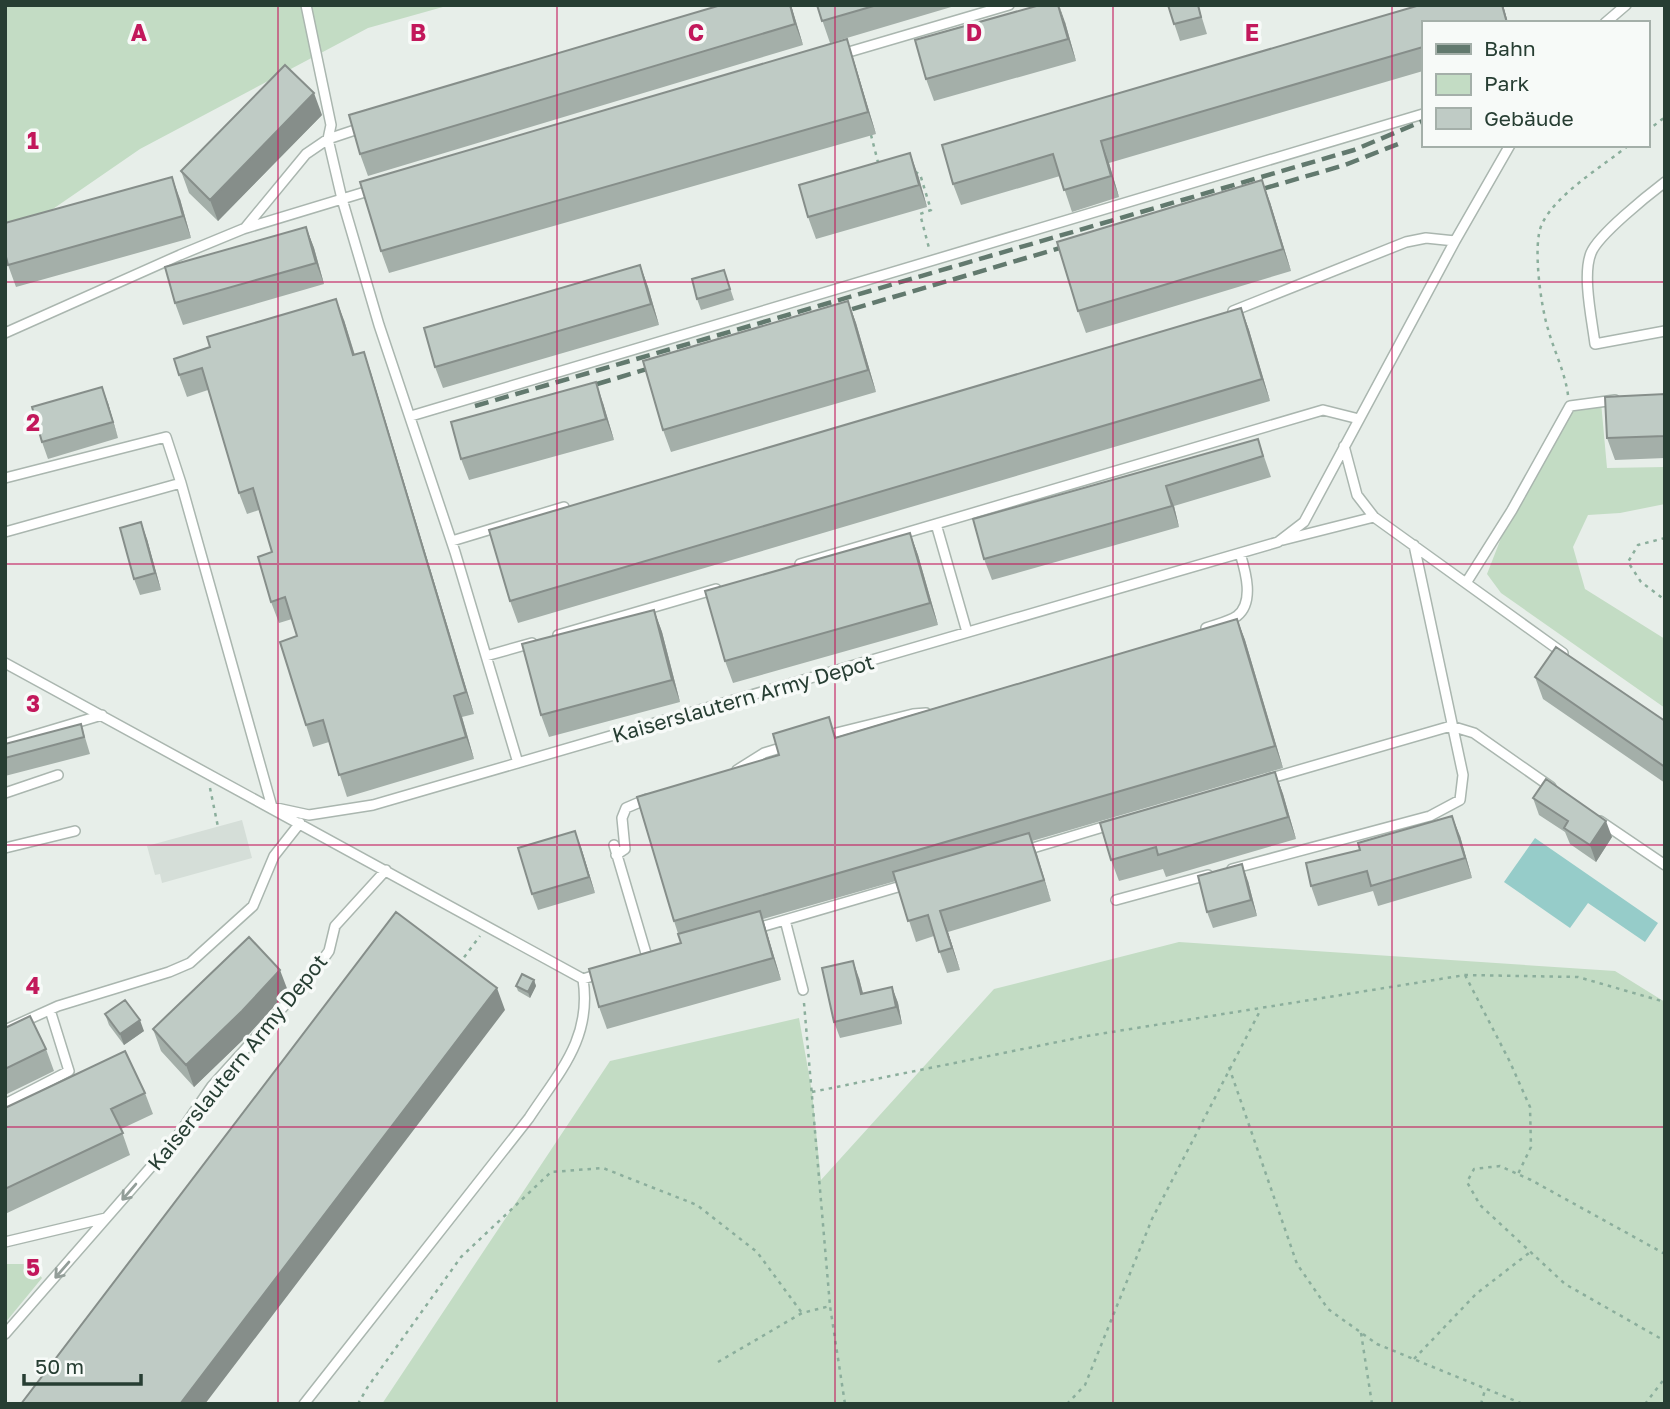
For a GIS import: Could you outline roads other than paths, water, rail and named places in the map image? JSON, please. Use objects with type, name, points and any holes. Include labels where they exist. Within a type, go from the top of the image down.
[{"type":"lane","points":[[306,5],[331,125],[328,139],[342,199],[379,325],[452,541],[518,764]]},
{"type":"lane","points":[[835,56],[1009,5]]},
{"type":"lane","points":[[1607,21],[1626,5]]},
{"type":"lane","points":[[411,416],[1422,114]]},
{"type":"lane","points":[[243,229],[306,154],[328,139],[368,125]]},
{"type":"lane","name":"Kaiserslautern Army Depot","points":[[272,807],[309,815],[373,805],[1278,542],[1304,522],[1455,241],[1509,147]]},
{"type":"lane","points":[[1665,183],[1601,238],[1591,252],[1588,266],[1595,344],[1665,331]]},
{"type":"lane","points":[[5,333],[243,229],[382,187]]},
{"type":"lane","points":[[1229,312],[1406,242],[1426,239],[1455,241]]},
{"type":"lane","points":[[1466,583],[1512,510],[1570,407],[1626,400]]},
{"type":"lane","points":[[791,567],[1322,410],[1359,419]]},
{"type":"lane","points":[[5,478],[166,437],[272,807]]},
{"type":"lane","points":[[1344,446],[1357,495],[1374,517],[1573,660]]},
{"type":"lane","points":[[5,532],[181,483]]},
{"type":"lane","points":[[452,541],[569,506]]},
{"type":"lane","points":[[1278,542],[1374,517]]},
{"type":"lane","points":[[936,524],[967,632]]},
{"type":"lane","points":[[1116,900],[1430,816],[1460,800],[1463,775],[1414,545]]},
{"type":"lane","points":[[1190,633],[1227,621],[1242,611],[1247,590],[1246,573],[1240,553]]},
{"type":"lane","points":[[552,637],[724,586]]},
{"type":"lane","points":[[486,656],[539,641]]},
{"type":"lane","name":"Kaiserslautern Army Depot","points":[[5,663],[583,979]]},
{"type":"lane","points":[[812,739],[914,714],[934,712]]},
{"type":"lane","points":[[5,744],[102,715]]},
{"type":"lane","points":[[1264,780],[1451,726],[1474,733],[1564,795]]},
{"type":"lane","points":[[728,774],[764,753],[800,743]]},
{"type":"lane","points":[[5,793],[58,775]]},
{"type":"lane","points":[[648,960],[615,850],[625,849],[622,818],[626,808],[654,797]]},
{"type":"lane","points":[[1586,811],[1665,865]]},
{"type":"lane","points":[[5,1030],[50,1010],[190,963],[253,906],[274,856],[300,823]]},
{"type":"lane","points":[[1011,854],[1118,823]]},
{"type":"lane","points":[[5,848],[75,831]]},
{"type":"lane","name":"Kaiserslautern Army Depot","points":[[5,1334],[177,1137],[212,1087],[311,976],[329,951],[335,926],[386,870]]},
{"type":"lane","points":[[748,931],[918,881]]},
{"type":"lane","points":[[785,920],[803,990]]},
{"type":"lane","points":[[635,964],[660,956]]},
{"type":"lane","points":[[304,1404],[529,1118],[572,1052],[583,1026],[586,1007],[583,979],[609,971]]},
{"type":"lane","points":[[5,1104],[69,1071],[50,1010]]},
{"type":"lane","points":[[5,1241],[107,1218]]},
{"type":"water","points":[[1535,838],[1658,923],[1645,942],[1588,903],[1570,928],[1504,882]]},
{"type":"railway","points":[[475,406],[1354,150],[1422,121]]},
{"type":"railway","points":[[1245,194],[1345,165],[1398,144]]},
{"type":"railway","points":[[832,315],[1077,243]]},
{"type":"railway","points":[[577,390],[664,364]]}]
